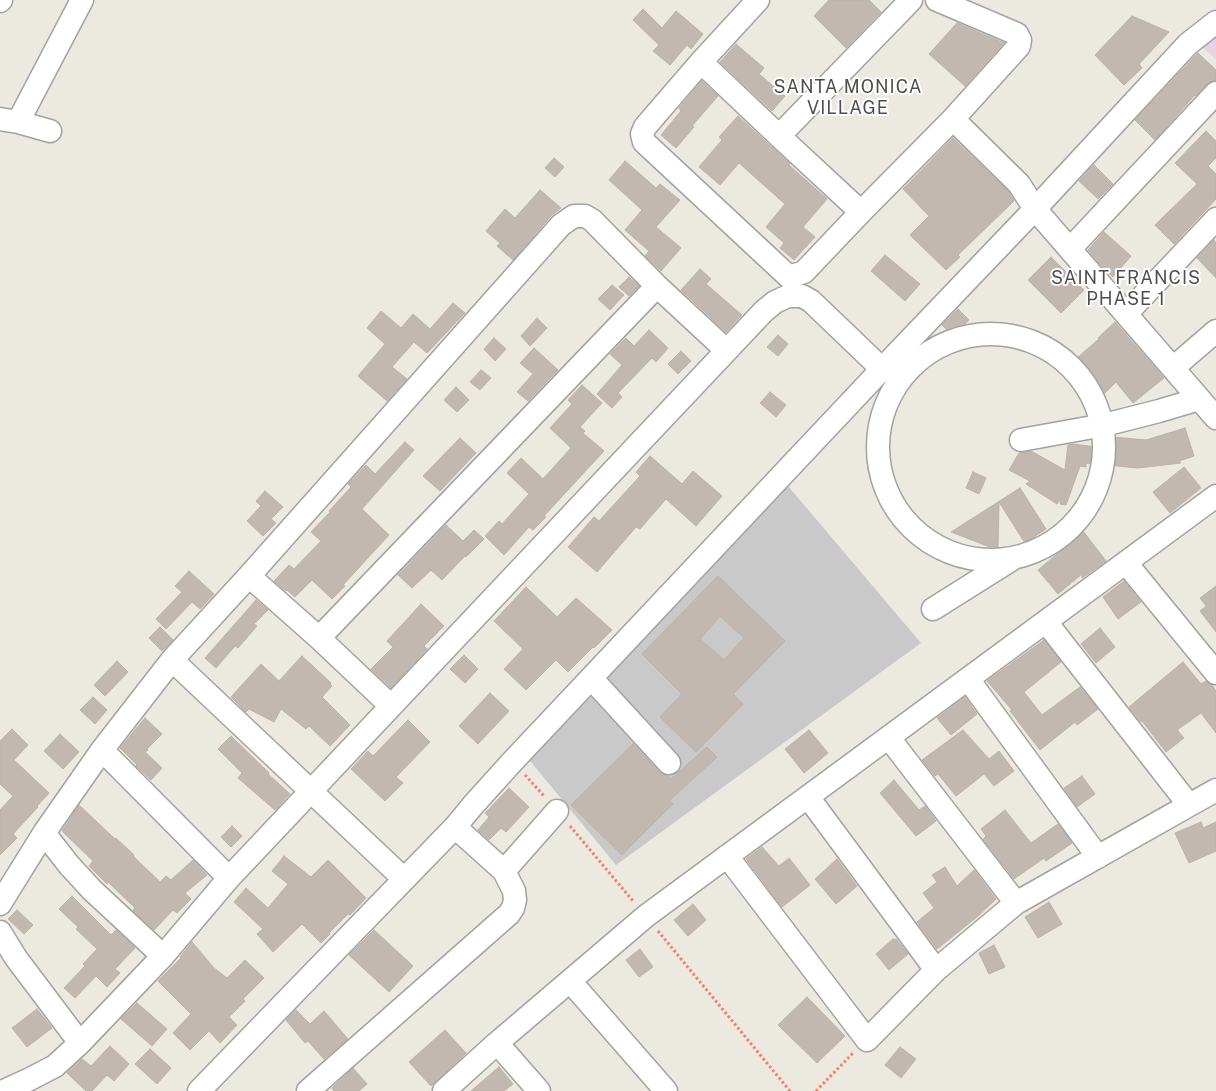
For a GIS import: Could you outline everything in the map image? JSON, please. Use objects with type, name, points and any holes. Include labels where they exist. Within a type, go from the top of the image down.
[{"type":"street","points":[[50,131],[9,121],[82,0]]},
{"type":"street","points":[[758,0],[701,62],[645,127],[642,134],[644,142],[789,277],[804,272],[953,119],[1019,46],[1020,40],[1017,34],[937,0]]},
{"type":"street","points":[[780,136],[911,0]]},
{"type":"street","points":[[199,1091],[454,827],[882,369],[1036,209],[1188,44],[1216,22]]},
{"type":"street","points":[[701,62],[861,212]]},
{"type":"street","points":[[1070,249],[1216,93]]},
{"type":"street","points":[[953,119],[1019,184],[1036,209],[1216,418]]},
{"type":"street","points":[[0,904],[44,833],[102,750],[172,660],[250,576],[561,225],[574,216],[585,216],[592,220],[657,286],[726,350]]},
{"type":"street","points":[[1126,314],[1216,219]]},
{"type":"street","points":[[319,638],[657,286]]},
{"type":"street","points":[[2,1090],[30,1079],[55,1066],[80,1044],[162,956],[229,878],[764,311],[775,302],[788,296],[802,296],[811,301],[882,369]]},
{"type":"street","points":[[1173,368],[1216,331]]},
{"type":"street","points":[[933,609],[1011,560],[1053,544],[1087,510],[1105,467],[1104,425],[1083,377],[1047,346],[1006,333],[961,336],[922,356],[893,388],[878,428],[878,468],[895,510],[924,541],[965,559],[1011,560]]},
{"type":"street","points":[[1021,440],[1104,425],[1199,399]]},
{"type":"street","points":[[444,1091],[497,1043],[646,916],[1216,496]]},
{"type":"street","points":[[1126,562],[1216,673]]},
{"type":"street","points":[[250,576],[391,706]]},
{"type":"street","points":[[1046,622],[1189,805]]},
{"type":"street","points":[[172,660],[312,790],[404,879]]},
{"type":"street","points":[[592,678],[669,763]]},
{"type":"street","points":[[968,679],[1098,857]]},
{"type":"street","points":[[889,738],[1016,903]]},
{"type":"street","points":[[102,750],[229,878]]},
{"type":"street","points":[[727,856],[866,1040],[936,970],[1016,903],[1216,790]]},
{"type":"street","points":[[808,797],[936,970]]},
{"type":"street","points":[[504,871],[557,811]]},
{"type":"street","points":[[308,1091],[509,914],[513,908],[515,900],[514,891],[504,871],[454,827]]},
{"type":"street","points":[[44,833],[68,865],[162,956]]},
{"type":"street","points":[[0,932],[16,958],[80,1044]]},
{"type":"street","points":[[570,981],[666,1091]]},
{"type":"street","points":[[497,1043],[539,1091]]},
{"type":"path","points":[[816,1091],[866,1040]]},
{"type":"shaded area","points":[[1216,22],[1216,59],[1199,45]]},
{"type":"shaded area","points":[[788,486],[921,643],[616,865],[526,756]]},
{"type":"building","points":[[829,0],[869,0],[881,12],[846,48],[814,16]]},
{"type":"building","points":[[643,9],[662,28],[676,11],[703,34],[691,49],[687,45],[670,65],[653,51],[659,45],[633,20]]},
{"type":"building","points":[[1132,16],[1169,32],[1139,64],[1142,68],[1124,85],[1095,55]]},
{"type":"building","points":[[957,23],[1004,43],[965,86],[929,54]]},
{"type":"building","points":[[736,44],[764,68],[759,74],[785,96],[772,111],[720,62]]},
{"type":"building","points":[[1198,53],[1216,70],[1216,80],[1207,84],[1195,95],[1155,140],[1135,120]]},
{"type":"building","points":[[702,81],[718,96],[676,148],[661,135],[681,111],[679,108]]},
{"type":"building","points":[[738,116],[827,199],[803,227],[815,237],[794,260],[780,248],[784,243],[766,227],[785,204],[739,163],[720,185],[699,167],[722,140],[719,137]]},
{"type":"building","points":[[1206,131],[1216,141],[1216,158],[1208,166],[1216,174],[1216,199],[1174,244],[1155,225],[1197,184],[1175,163]]},
{"type":"building","points":[[953,138],[1009,192],[1014,201],[958,255],[960,257],[946,270],[910,235],[929,216],[903,189]]},
{"type":"building","points":[[554,158],[564,167],[555,177],[545,168]]},
{"type":"building","points":[[625,161],[656,188],[660,184],[680,200],[656,227],[681,248],[661,271],[645,256],[649,251],[625,230],[642,210],[609,180]]},
{"type":"building","points":[[1094,165],[1113,184],[1098,199],[1079,181]]},
{"type":"building","points":[[540,190],[561,208],[551,216],[513,260],[497,246],[500,243],[486,231],[505,209],[515,218]]},
{"type":"building","points":[[1104,232],[1131,256],[1113,277],[1088,250]]},
{"type":"building","points":[[1214,240],[1216,243],[1216,278],[1197,258]]},
{"type":"building","points":[[885,255],[920,284],[905,301],[871,271]]},
{"type":"building","points":[[1051,257],[1084,290],[1061,313],[1028,280]]},
{"type":"building","points":[[700,269],[711,279],[706,284],[742,315],[726,332],[681,290]]},
{"type":"building","points":[[629,277],[639,286],[629,296],[619,287]]},
{"type":"building","points":[[612,285],[624,295],[610,310],[598,299]]},
{"type":"building","points":[[453,303],[465,313],[427,353],[414,342],[392,367],[407,379],[387,401],[358,376],[385,344],[367,328],[381,311],[401,328],[413,314],[430,329]]},
{"type":"building","points":[[958,309],[969,320],[953,336],[942,325]]},
{"type":"building","points":[[537,318],[547,328],[530,346],[521,336]]},
{"type":"building","points":[[1115,322],[1164,378],[1133,403],[1116,382],[1100,398],[1086,384],[1093,377],[1077,358]]},
{"type":"building","points":[[649,330],[668,348],[656,362],[652,358],[618,393],[622,397],[612,408],[597,394],[622,365],[610,354],[626,338],[634,346]]},
{"type":"building","points":[[778,335],[788,344],[778,356],[767,347]]},
{"type":"building","points":[[494,338],[506,349],[495,361],[484,349]]},
{"type":"building","points":[[534,348],[558,370],[528,401],[517,392],[533,374],[520,363]]},
{"type":"building","points":[[681,351],[691,361],[678,374],[668,364]]},
{"type":"building","points":[[481,370],[491,378],[480,390],[470,382]]},
{"type":"building","points":[[582,385],[602,403],[580,427],[585,431],[583,433],[604,451],[544,516],[546,517],[533,530],[529,527],[504,555],[485,536],[499,521],[502,524],[529,494],[507,473],[521,458],[543,479],[571,448],[550,428],[572,404],[568,400]]},
{"type":"building","points":[[456,387],[469,400],[457,412],[444,400]]},
{"type":"building","points":[[770,392],[786,405],[776,417],[760,403]]},
{"type":"building","points":[[1185,428],[1194,456],[1179,461],[1181,463],[1138,468],[1086,463],[1086,467],[1080,466],[1066,505],[1060,504],[1061,498],[1057,504],[1026,484],[1030,481],[1009,470],[1019,453],[1031,451],[1065,470],[1068,445],[1112,449],[1113,437],[1146,440]]},
{"type":"building","points":[[460,438],[476,453],[440,491],[423,476]]},
{"type":"building","points":[[405,442],[414,450],[362,509],[389,535],[343,585],[345,586],[332,599],[312,580],[295,597],[274,581],[289,565],[294,569],[321,541],[311,532],[351,487],[348,484],[366,465],[375,474]]},
{"type":"building","points":[[650,456],[682,484],[693,471],[722,496],[696,526],[666,499],[640,529],[636,527],[597,572],[568,547],[594,517],[599,521],[640,476],[636,472]]},
{"type":"building","points":[[1184,467],[1201,488],[1170,513],[1153,492]]},
{"type":"building","points":[[973,472],[986,478],[979,494],[966,488]]},
{"type":"building","points":[[1020,488],[1046,529],[1025,543],[999,502],[998,547],[990,547],[951,532]]},
{"type":"building","points":[[265,491],[283,507],[271,519],[276,523],[263,536],[247,521],[261,506],[256,501]]},
{"type":"building","points":[[446,525],[463,541],[474,530],[484,539],[442,580],[431,570],[412,588],[398,575]]},
{"type":"building","points":[[1083,531],[1106,561],[1082,578],[1082,574],[1058,594],[1038,570],[1063,549],[1062,547]]},
{"type":"building","points":[[189,571],[214,594],[200,609],[192,602],[166,629],[156,619],[182,592],[175,586]]},
{"type":"building","points":[[718,576],[785,641],[733,694],[743,704],[696,752],[660,717],[682,694],[642,654]],"holes":[[[720,616],[744,638],[724,660],[700,639]]]},
{"type":"building","points":[[1124,581],[1141,602],[1118,619],[1103,597]]},
{"type":"building","points":[[1216,586],[1216,632],[1200,611],[1206,606],[1200,598]]},
{"type":"building","points":[[526,587],[557,617],[576,598],[612,630],[568,672],[556,660],[526,690],[504,669],[523,649],[494,621]]},
{"type":"building","points":[[256,600],[268,610],[254,624],[257,626],[238,648],[235,646],[216,668],[205,658]]},
{"type":"building","points":[[421,604],[444,626],[424,646],[427,649],[391,688],[371,669],[393,647],[387,641]]},
{"type":"building","points":[[160,627],[173,640],[162,651],[149,638]]},
{"type":"building","points":[[1100,628],[1115,647],[1096,663],[1081,644]]},
{"type":"building","points":[[1044,640],[1061,662],[1024,692],[1042,715],[1080,687],[1098,709],[1077,725],[1075,722],[1040,750],[1010,711],[1012,710],[987,681]]},
{"type":"building","points":[[464,655],[478,669],[465,683],[450,669]]},
{"type":"building","points":[[302,656],[331,683],[332,686],[322,697],[350,725],[330,746],[309,726],[306,729],[281,709],[274,722],[249,709],[246,712],[231,697],[261,664],[279,681]]},
{"type":"building","points":[[117,661],[128,672],[105,696],[94,685]]},
{"type":"building","points":[[1183,662],[1201,684],[1206,681],[1216,691],[1216,733],[1201,713],[1177,730],[1184,738],[1166,752],[1129,707]]},
{"type":"building","points":[[490,693],[509,711],[478,744],[459,726]]},
{"type":"building","points":[[93,697],[107,710],[95,724],[80,710]]},
{"type":"building","points":[[965,697],[977,714],[951,735],[937,718]]},
{"type":"building","points":[[145,718],[162,734],[145,752],[162,768],[151,780],[120,748]]},
{"type":"building","points":[[408,720],[430,742],[396,777],[403,783],[385,801],[351,769],[368,751],[373,756]]},
{"type":"building","points":[[12,729],[28,745],[14,760],[49,793],[13,834],[17,838],[0,855],[0,810],[13,796],[0,784],[0,741]]},
{"type":"building","points":[[809,730],[828,753],[804,773],[785,749]]},
{"type":"building","points":[[963,730],[989,759],[999,751],[1014,771],[994,786],[984,774],[956,796],[938,774],[935,776],[922,760]]},
{"type":"building","points":[[60,734],[79,752],[63,769],[44,751]]},
{"type":"building","points":[[231,736],[290,794],[275,810],[238,778],[242,773],[218,749]]},
{"type":"building","points":[[633,744],[659,772],[671,779],[707,747],[717,757],[669,801],[673,804],[622,855],[571,805]]},
{"type":"building","points":[[1082,776],[1095,794],[1077,807],[1064,788]]},
{"type":"building","points":[[894,780],[919,810],[925,806],[936,821],[916,836],[880,793]]},
{"type":"building","points":[[509,788],[529,807],[506,832],[501,828],[489,840],[478,830],[489,817],[485,813]]},
{"type":"building","points":[[79,805],[134,855],[160,882],[166,876],[171,880],[193,860],[207,875],[185,893],[191,899],[177,913],[173,910],[154,930],[133,910],[135,908],[89,866],[93,861],[62,831]]},
{"type":"building","points":[[1005,810],[1031,843],[1058,824],[1072,843],[1046,861],[1044,858],[1014,879],[983,839],[986,836],[981,829]]},
{"type":"building","points":[[1201,822],[1203,828],[1216,822],[1216,851],[1189,863],[1175,833]]},
{"type":"building","points":[[232,826],[242,836],[231,847],[221,837]]},
{"type":"building","points":[[762,847],[779,866],[789,858],[810,885],[782,907],[746,859]]},
{"type":"building","points":[[284,856],[311,877],[328,860],[366,898],[321,943],[302,924],[273,952],[257,934],[263,929],[234,902],[246,888],[268,908],[288,884],[272,871]]},
{"type":"building","points":[[837,859],[857,886],[836,904],[815,879]]},
{"type":"building","points":[[945,867],[957,886],[974,870],[996,899],[937,949],[917,922],[934,908],[923,893],[937,882],[932,875]]},
{"type":"building","points":[[72,896],[111,935],[116,930],[135,948],[115,969],[120,973],[107,987],[96,976],[75,998],[64,988],[85,966],[83,964],[97,949],[59,909]]},
{"type":"building","points":[[1049,902],[1062,924],[1038,938],[1025,917]]},
{"type":"building","points":[[693,904],[706,920],[688,936],[674,920]]},
{"type":"building","points":[[17,910],[33,925],[24,934],[8,919]]},
{"type":"building","points":[[374,930],[413,966],[389,992],[349,955]]},
{"type":"building","points":[[893,939],[896,939],[908,954],[889,970],[876,954]]},
{"type":"building","points":[[192,942],[214,968],[227,978],[245,960],[264,978],[243,999],[245,1001],[229,1017],[237,1025],[220,1043],[209,1031],[190,1050],[173,1033],[191,1014],[158,981],[181,958]]},
{"type":"building","points":[[994,945],[1005,967],[989,974],[979,953]]},
{"type":"building","points":[[640,949],[653,967],[639,977],[626,960]]},
{"type":"building","points":[[807,997],[845,1036],[817,1063],[778,1025]]},
{"type":"building","points":[[137,1003],[167,1029],[152,1046],[121,1019]]},
{"type":"building","points":[[37,1009],[52,1028],[27,1047],[12,1028]]},
{"type":"building","points":[[296,1010],[310,1024],[324,1011],[348,1039],[324,1059],[308,1041],[305,1043],[286,1020]]},
{"type":"building","points":[[445,1030],[466,1053],[431,1086],[409,1062]]},
{"type":"building","points":[[110,1046],[129,1064],[114,1081],[107,1075],[92,1091],[86,1091],[67,1073],[82,1059],[91,1066]]},
{"type":"building","points":[[900,1047],[916,1059],[901,1078],[885,1065]]},
{"type":"building","points":[[150,1049],[171,1068],[157,1084],[135,1064]]},
{"type":"building","points":[[499,1067],[513,1084],[504,1091],[471,1091]]},
{"type":"building","points":[[353,1068],[367,1084],[359,1091],[334,1091],[332,1088]]},
{"type":"district","name":"SANTA MONICA VILLAGE","points":[[848,97]]},
{"type":"district","name":"SAINT FRANCIS PHASE 1","points":[[1126,288]]}]
